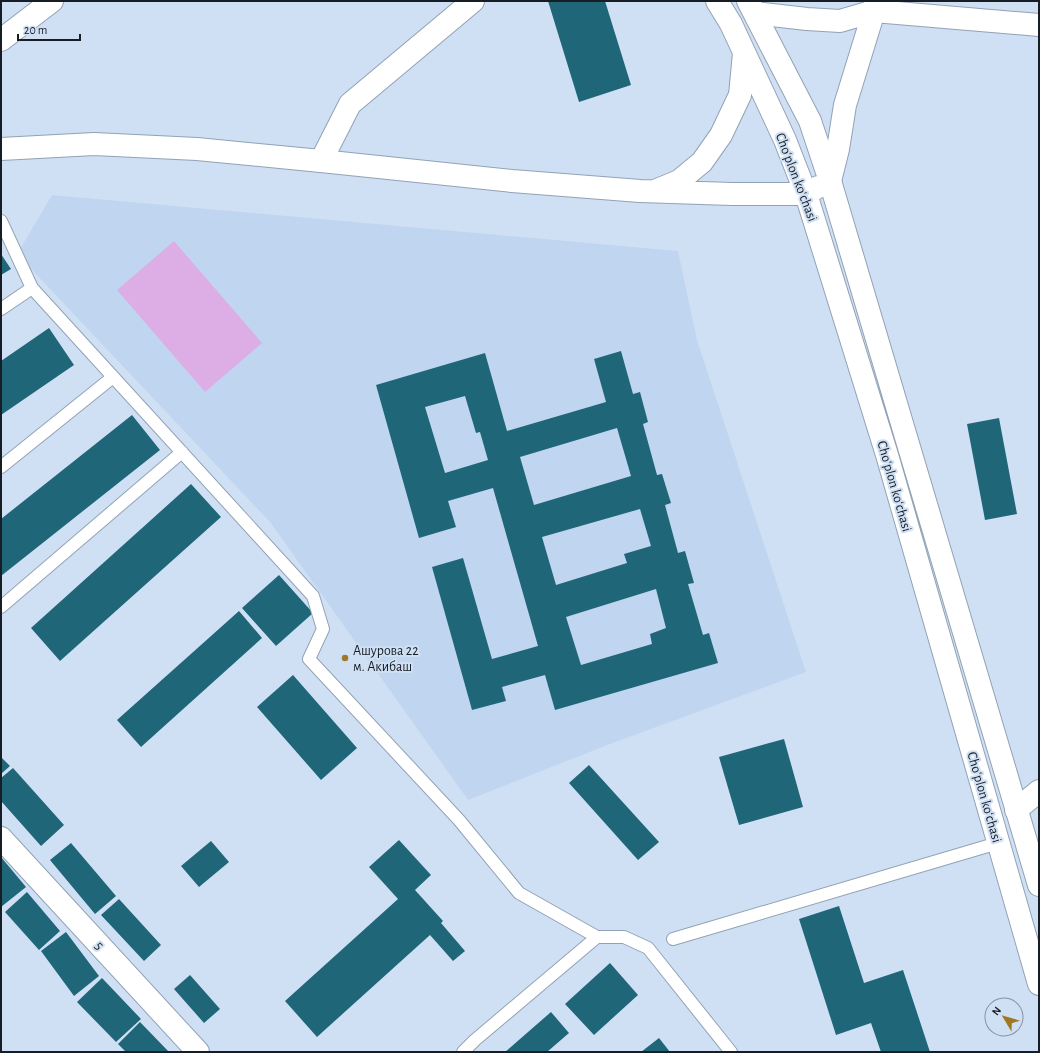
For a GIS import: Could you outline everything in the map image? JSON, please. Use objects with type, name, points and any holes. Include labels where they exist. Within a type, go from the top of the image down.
[{"type":"main road","points":[[1,40],[52,1]]},
{"type":"main road","points":[[321,161],[350,104],[473,1]]},
{"type":"main road","name":"Choʻplon koʻchasi","points":[[717,1],[730,24],[785,140],[806,194],[886,455],[1039,984]]},
{"type":"main road","points":[[1,150],[94,144],[197,149],[512,182],[653,191],[732,194],[806,194],[830,181],[838,149],[845,105],[874,6]]},
{"type":"main road","points":[[751,7],[807,20],[840,21],[874,6],[1039,25]]},
{"type":"main road","name":"Choʻplon koʻchasi","points":[[751,7],[810,121],[830,181],[1039,886]]},
{"type":"main road","points":[[653,191],[679,181],[702,162],[721,135],[740,95],[744,53]]},
{"type":"main road","points":[[1016,810],[1039,791]]},
{"type":"main road","name":"5","points":[[1,838],[198,1052]]},
{"type":"lane","points":[[1,221],[32,288],[313,596],[323,629],[308,659],[459,820],[519,892],[597,937],[624,937],[648,948],[731,1052]]},
{"type":"lane","points":[[1,309],[32,288]]},
{"type":"lane","points":[[1,467],[113,377]]},
{"type":"lane","points":[[1,607],[182,452]]},
{"type":"lane","points":[[673,938],[998,843]]},
{"type":"lane","points":[[463,1052],[597,937]]},
{"type":"shaded area","points":[[52,195],[678,251],[697,340],[806,672],[610,744],[468,800],[270,522],[17,254]]},
{"type":"shaded area","points":[[174,241],[262,343],[205,392],[117,290]]},
{"type":"building","points":[[548,1],[605,1],[631,85],[579,102]]},
{"type":"building","points":[[1,254],[11,269],[1,275]]},
{"type":"building","points":[[49,328],[74,365],[1,415],[1,361]]},
{"type":"building","points":[[621,351],[633,394],[640,392],[648,422],[643,424],[657,475],[662,474],[671,503],[665,505],[678,553],[685,551],[694,583],[688,584],[703,635],[709,633],[718,663],[555,710],[545,675],[502,687],[506,701],[472,710],[432,567],[463,558],[492,659],[538,646],[493,488],[448,501],[456,527],[419,538],[376,385],[485,353],[507,431],[606,402],[594,359]],"holes":[[[465,396],[476,433],[480,432],[488,460],[445,473],[425,407]],[[617,428],[631,476],[534,505],[520,457]],[[640,509],[651,546],[624,554],[627,563],[556,585],[542,537]],[[656,589],[666,628],[650,634],[652,644],[581,665],[566,617]]]},
{"type":"building","points":[[132,415],[160,450],[1,576],[1,519]]},
{"type":"building","points":[[999,418],[1017,514],[985,520],[967,424]]},
{"type":"building","points":[[191,484],[221,517],[60,661],[31,628]]},
{"type":"building","points":[[279,575],[313,613],[276,646],[242,608]]},
{"type":"building","points":[[239,611],[262,638],[141,747],[117,720]]},
{"type":"building","points":[[293,675],[357,748],[321,780],[257,707]]},
{"type":"building","points":[[784,739],[803,807],[739,825],[719,757]]},
{"type":"building","points":[[1,757],[10,766],[1,774]]},
{"type":"building","points":[[589,765],[659,842],[638,860],[569,783]]},
{"type":"building","points":[[13,768],[64,825],[41,846],[1,801],[1,778]]},
{"type":"building","points":[[399,840],[431,875],[415,890],[443,921],[441,923],[465,951],[453,961],[430,935],[317,1037],[285,1001],[398,899],[369,867]]},
{"type":"building","points":[[211,841],[229,862],[199,887],[181,866]]},
{"type":"building","points":[[71,843],[116,896],[95,914],[50,860]]},
{"type":"building","points":[[1,857],[26,887],[1,907]]},
{"type":"building","points":[[27,892],[60,931],[39,950],[5,912]]},
{"type":"building","points":[[119,899],[161,945],[144,961],[101,915]]},
{"type":"building","points":[[839,906],[864,983],[903,970],[930,1052],[881,1052],[871,1023],[836,1035],[799,919]]},
{"type":"building","points":[[66,932],[99,976],[74,996],[41,951]]},
{"type":"building","points":[[610,963],[638,995],[594,1035],[565,1004]]},
{"type":"building","points":[[190,975],[220,1009],[204,1023],[174,989]]},
{"type":"building","points":[[102,978],[141,1019],[116,1042],[77,1002]]},
{"type":"building","points":[[551,1012],[569,1033],[547,1052],[505,1052]]},
{"type":"building","points":[[140,1022],[169,1052],[126,1052],[118,1044]]},
{"type":"building","points":[[659,1038],[670,1052],[641,1052]]},
{"type":"place","name":"Ашурова 22 м. Акибаш","points":[[345,658]]}]
